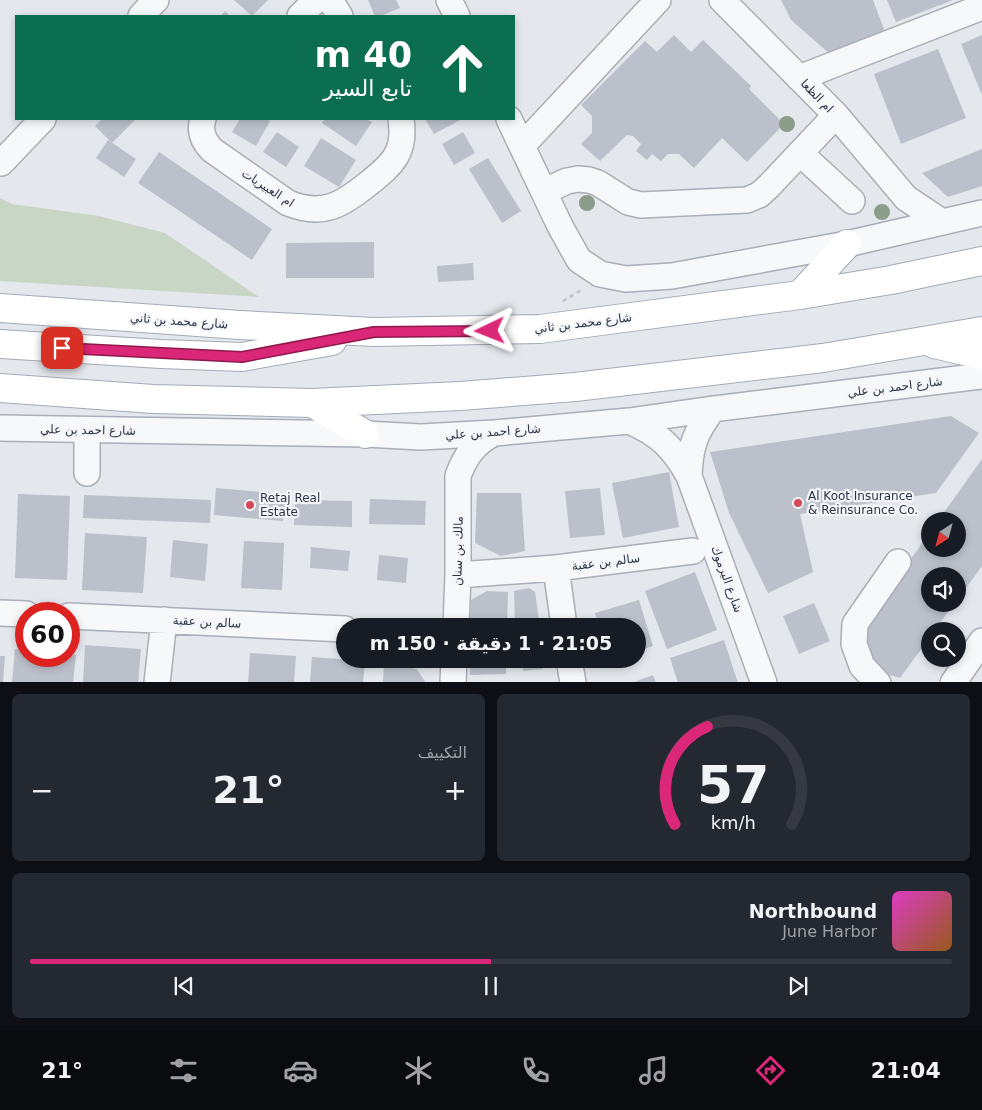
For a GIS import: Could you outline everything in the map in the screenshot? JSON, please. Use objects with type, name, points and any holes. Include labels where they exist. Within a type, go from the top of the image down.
[{"type":"main road","points":[[800,295],[846,244]]},
{"type":"main road","name":"شارع محمد بن ثاني","points":[[0,308],[65,314],[374,332],[540,329],[800,295],[891,280],[982,261]]},
{"type":"main road","points":[[0,293],[38,297],[53,304],[65,314]]},
{"type":"main road","points":[[5,390],[153,399],[312,403],[460,396],[575,387],[823,358],[982,331]]},
{"type":"main road","points":[[0,344],[242,357],[374,332]]},
{"type":"main road","points":[[922,341],[982,355]]},
{"type":"main road","points":[[312,403],[364,434]]},
{"type":"street","points":[[142,15],[156,0]]},
{"type":"street","points":[[301,15],[316,0]]},
{"type":"street","points":[[330,0],[339,15]]},
{"type":"street","points":[[449,0],[456,15]]},
{"type":"street","points":[[522,146],[658,0]]},
{"type":"street","name":"ام الظعا","points":[[722,0],[836,116],[906,198],[942,222]]},
{"type":"street","points":[[799,78],[982,7]]},
{"type":"street","points":[[545,191],[578,178],[598,183],[628,202],[641,205],[747,200],[759,195],[769,186],[836,116]]},
{"type":"street","points":[[1,162],[42,120]]},
{"type":"street","name":"ام العبيريات","points":[[203,120],[203,138],[212,150],[288,203],[312,210],[338,205],[348,200],[388,169],[399,151],[402,135],[401,120]]},
{"type":"street","points":[[509,120],[545,191],[560,226],[579,260],[600,274],[626,279],[672,276],[846,244],[982,213]]},
{"type":"street","points":[[800,154],[852,201]]},
{"type":"street","points":[[898,232],[906,211],[906,198]]},
{"type":"street","name":"شارع احمد بن علي","points":[[0,428],[421,436],[494,433],[629,421],[982,376]]},
{"type":"street","name":"شارع اليرموك","points":[[689,476],[694,440],[701,423],[713,409]]},
{"type":"street","name":"شارع اليرموك","points":[[629,421],[648,430],[665,442],[679,458],[689,476],[764,682]]},
{"type":"street","points":[[87,430],[87,472]]},
{"type":"street","name":"مالك بن سنان","points":[[456,618],[458,476],[463,462],[471,450],[481,440],[494,433]]},
{"type":"street","name":"مالك بن سنان","points":[[421,436],[434,443],[444,452],[453,463],[458,476]]},
{"type":"street","name":"سالم بن عقبة","points":[[458,575],[556,568],[693,551]]},
{"type":"street","points":[[878,682],[862,666],[854,644],[855,624],[898,562]]},
{"type":"street","points":[[556,568],[563,618]]},
{"type":"street","points":[[0,613],[15,614]]},
{"type":"street","name":"سالم بن عقبة","points":[[80,616],[336,629]]},
{"type":"street","points":[[157,682],[164,620]]},
{"type":"street","points":[[953,682],[982,641]]},
{"type":"street","points":[[453,682],[454,668]]},
{"type":"street","points":[[571,668],[573,682]]},
{"type":"green space","points":[[0,198],[12,204],[99,216],[165,233],[259,297],[0,281]]},
{"type":"building","points":[[234,0],[268,0],[253,15]]},
{"type":"building","points":[[368,0],[396,0],[400,8],[382,15],[375,15]]},
{"type":"building","points":[[781,0],[873,0],[885,32],[830,54],[791,20]]},
{"type":"building","points":[[887,0],[953,0],[896,22]]},
{"type":"building","points":[[674,35],[691,52],[703,40],[751,86],[749,89],[784,124],[747,162],[722,138],[694,168],[679,154],[668,154],[661,161],[652,154],[647,160],[636,151],[641,144],[633,136],[627,135],[600,161],[581,144],[592,133],[592,116],[581,105],[645,41],[657,52]]},
{"type":"building","points":[[982,35],[982,95],[961,44]]},
{"type":"building","points":[[938,49],[966,118],[901,144],[874,74]]},
{"type":"building","points":[[101,120],[135,120],[112,143],[95,126]]},
{"type":"building","points":[[239,120],[270,121],[256,146],[232,132]]},
{"type":"building","points":[[324,120],[369,120],[372,122],[356,146],[322,123]]},
{"type":"building","points":[[426,120],[460,120],[434,134]]},
{"type":"building","points":[[277,132],[299,147],[286,167],[263,152]]},
{"type":"building","points":[[463,132],[475,153],[454,165],[442,144]]},
{"type":"building","points":[[321,138],[356,160],[339,187],[304,166]]},
{"type":"building","points":[[108,140],[136,159],[124,177],[96,158]]},
{"type":"building","points":[[982,149],[982,186],[948,197],[922,173]]},
{"type":"building","points":[[159,152],[272,229],[252,260],[138,183]]},
{"type":"building","points":[[488,158],[521,211],[502,223],[469,169]]},
{"type":"building","points":[[374,242],[374,278],[286,278],[286,243]]},
{"type":"building","points":[[473,263],[474,280],[438,282],[437,266]]},
{"type":"building","name":"Al Koot Insurance & Reinsurance Co.","points":[[951,416],[979,433],[936,493],[800,514],[813,572],[768,593],[729,513],[710,452]]},
{"type":"building","points":[[982,459],[982,566],[966,588],[966,567],[921,567],[921,612],[948,612],[941,622],[921,622],[921,649],[900,678],[877,671],[859,632],[921,545],[921,558],[966,558],[966,512],[944,512]]},
{"type":"building","points":[[669,472],[679,527],[623,538],[612,483]]},
{"type":"building","name":"Retaj Real Estate","points":[[216,488],[286,494],[283,521],[214,515]]},
{"type":"building","points":[[600,488],[605,535],[570,538],[565,491]]},
{"type":"building","points":[[477,493],[521,493],[525,551],[501,556],[475,543]]},
{"type":"building","points":[[18,494],[70,496],[67,580],[15,578]]},
{"type":"building","points":[[84,495],[211,500],[210,523],[83,518]]},
{"type":"building","points":[[370,499],[426,501],[425,525],[369,524]]},
{"type":"building","points":[[295,500],[352,501],[352,527],[294,525]]},
{"type":"building","points":[[85,533],[147,537],[143,593],[82,590]]},
{"type":"building","points":[[173,540],[208,544],[205,581],[170,577]]},
{"type":"building","points":[[244,541],[284,543],[282,590],[241,588]]},
{"type":"building","points":[[311,547],[350,551],[348,571],[310,568]]},
{"type":"building","points":[[379,555],[408,558],[406,583],[377,580]]},
{"type":"building","points":[[695,572],[717,630],[667,649],[645,591]]},
{"type":"building","points":[[529,588],[535,592],[539,618],[515,618],[514,591]]},
{"type":"building","points":[[487,591],[508,592],[507,618],[470,618],[471,600]]},
{"type":"building","points":[[639,600],[644,618],[597,618],[595,613]]},
{"type":"building","points":[[814,603],[830,641],[799,654],[783,616]]},
{"type":"building","points":[[646,623],[653,646],[646,648]]},
{"type":"building","points":[[724,640],[738,682],[678,682],[670,658]]},
{"type":"building","points":[[85,645],[141,649],[138,682],[83,682]]},
{"type":"building","points":[[15,649],[15,667],[75,667],[73,682],[12,682]]},
{"type":"building","points":[[250,653],[296,656],[294,682],[248,682]]},
{"type":"building","points":[[0,656],[5,656],[3,682],[0,682]]},
{"type":"building","points":[[312,657],[336,659],[336,668],[364,668],[363,682],[310,682]]},
{"type":"building","points":[[384,668],[417,669],[425,682],[383,682]]},
{"type":"building","points":[[470,668],[506,668],[506,674],[470,675]]},
{"type":"building","points":[[523,668],[543,669],[523,671]]},
{"type":"building","points":[[653,675],[656,682],[634,682]]},
{"type":"place","name":"Al Koot Insurance & Reinsurance Co.","points":[[798,503]]},
{"type":"place","name":"Retaj Real Estate","points":[[250,505]]},
{"type":"route","points":[[62,348],[242,357],[374,332],[490,331]]}]
